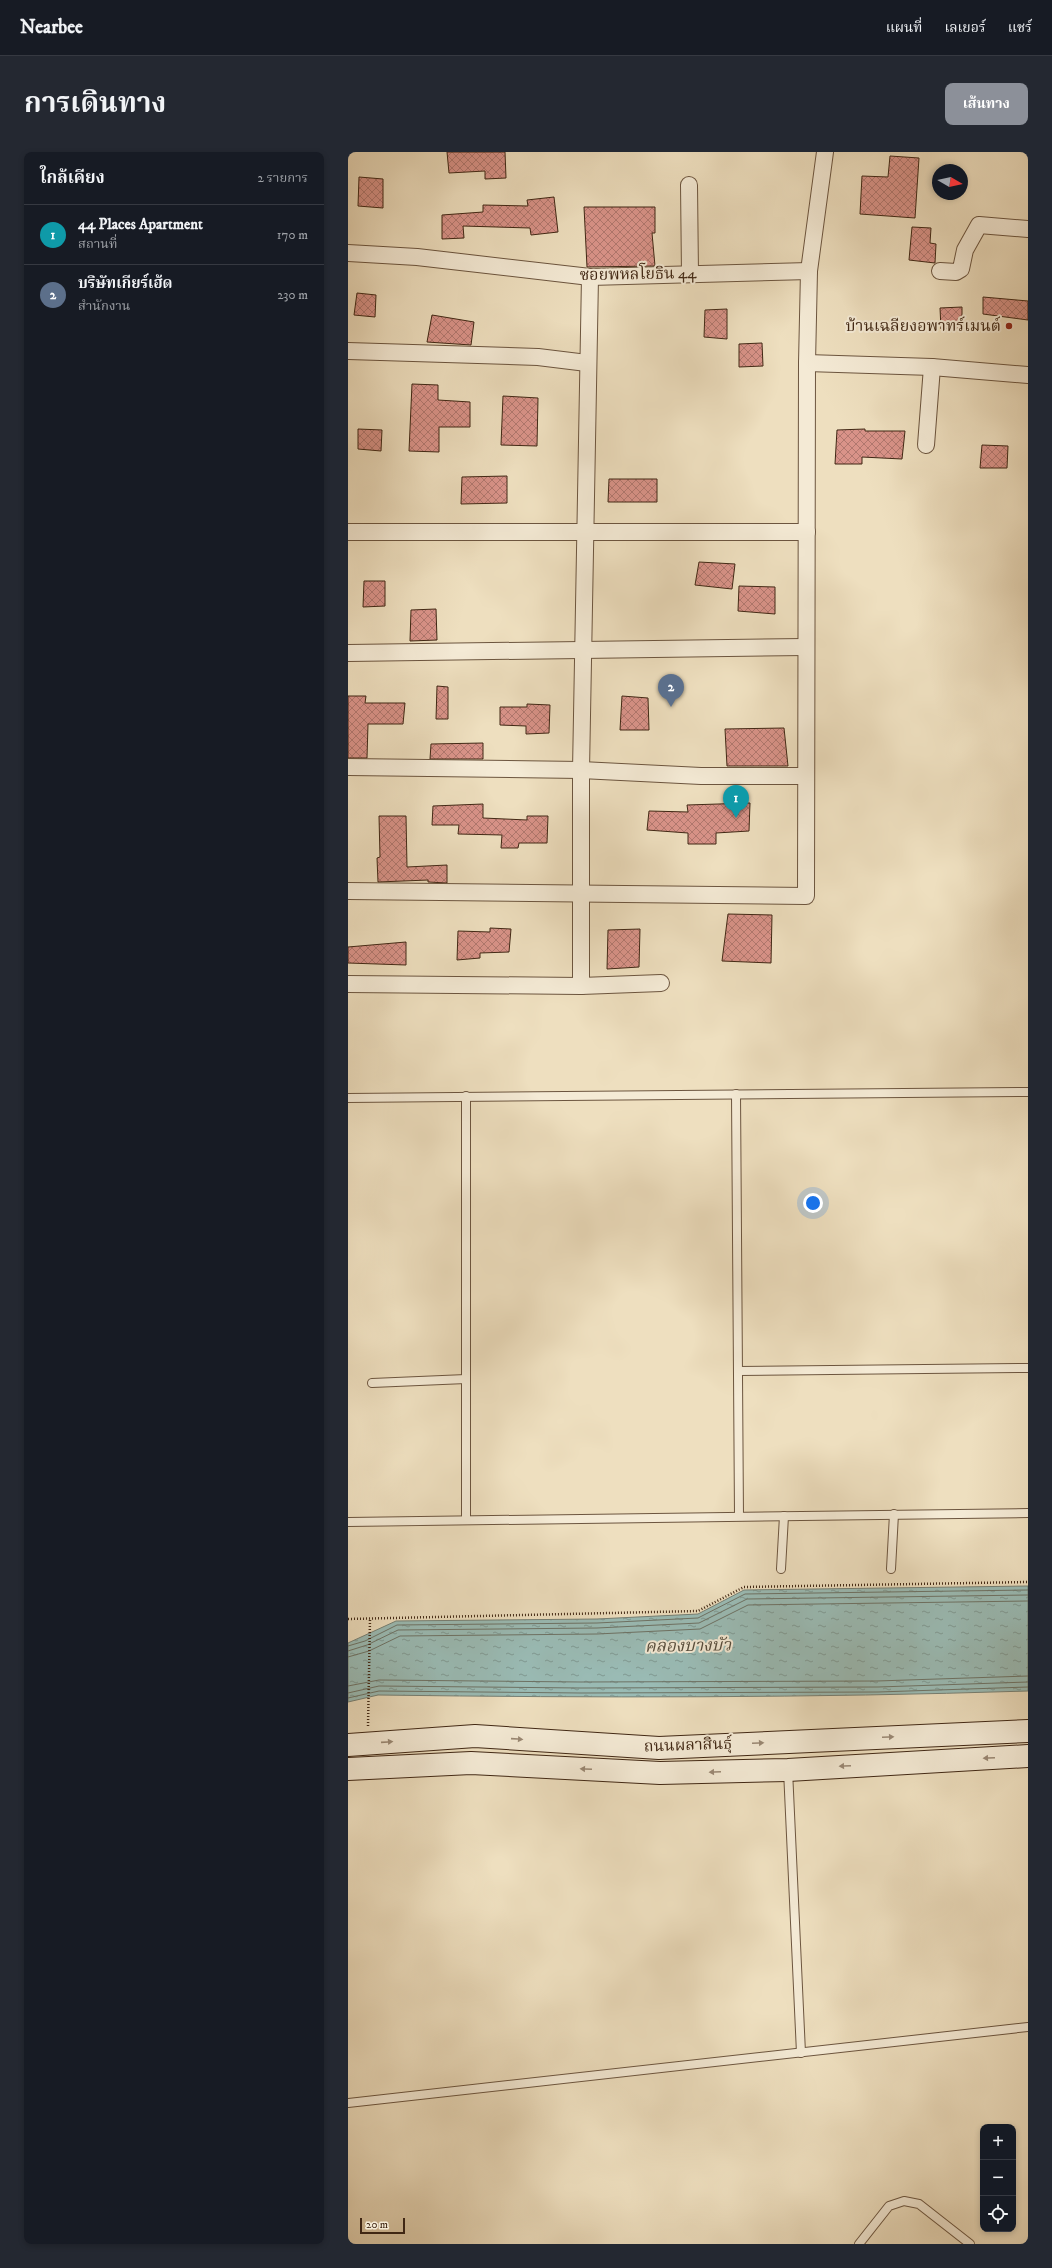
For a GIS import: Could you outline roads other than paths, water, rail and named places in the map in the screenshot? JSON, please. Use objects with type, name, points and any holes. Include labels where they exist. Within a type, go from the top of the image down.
[{"type":"main road","name":"ถนนผลาสินธุ์","points":[[358,1744],[475,1736],[660,1748],[1028,1731]]},
{"type":"main road","points":[[786,1741],[788,1770]]},
{"type":"main road","name":"ถนนผลาสินธุ์","points":[[348,1769],[471,1763],[660,1773],[788,1770],[1028,1756]]},
{"type":"street","points":[[348,891],[806,896],[806,363],[809,271],[825,152]]},
{"type":"street","points":[[689,185],[690,274]]},
{"type":"street","points":[[940,271],[956,272],[961,269],[965,250],[979,225],[1028,229]]},
{"type":"street","name":"ซอยพหลโยธิน 44","points":[[348,253],[417,257],[590,277],[809,271]]},
{"type":"street","points":[[581,986],[581,770],[586,532],[587,363],[590,277]]},
{"type":"street","points":[[348,351],[538,357],[587,363]]},
{"type":"street","points":[[806,363],[932,367],[1028,375]]},
{"type":"street","points":[[926,445],[932,367]]},
{"type":"street","points":[[348,532],[807,532]]},
{"type":"street","points":[[348,653],[805,647]]},
{"type":"street","points":[[348,768],[581,770],[701,776],[806,776]]},
{"type":"street","points":[[348,984],[581,986],[661,984]]},
{"type":"lane","points":[[348,1098],[1028,1092]]},
{"type":"lane","points":[[736,1094],[740,1516]]},
{"type":"lane","points":[[466,1096],[466,1520]]},
{"type":"lane","points":[[738,1371],[1028,1368]]},
{"type":"lane","points":[[372,1383],[466,1379]]},
{"type":"lane","points":[[348,1522],[1028,1513]]},
{"type":"lane","points":[[891,1569],[894,1514]]},
{"type":"lane","points":[[781,1569],[784,1516]]},
{"type":"lane","points":[[788,1770],[801,2053]]},
{"type":"lane","points":[[348,2103],[1028,2027]]},
{"type":"lane","points":[[859,2244],[889,2206],[904,2201],[919,2204],[970,2244]]},
{"type":"water","name":"คลองบางบัว","points":[[1028,1586],[1028,1691],[703,1697],[378,1695],[348,1702],[348,1643],[396,1621],[597,1619],[698,1614],[744,1590]]},
{"type":"place","name":"บ้านเฉลียงอพาทร์เมนต์","points":[[1009,326]]},
{"type":"place","name":"บริษัทเกียร์เฮ้ด","points":[[671,707]]},
{"type":"place","name":"44 Places Apartment","points":[[736,818]]}]
